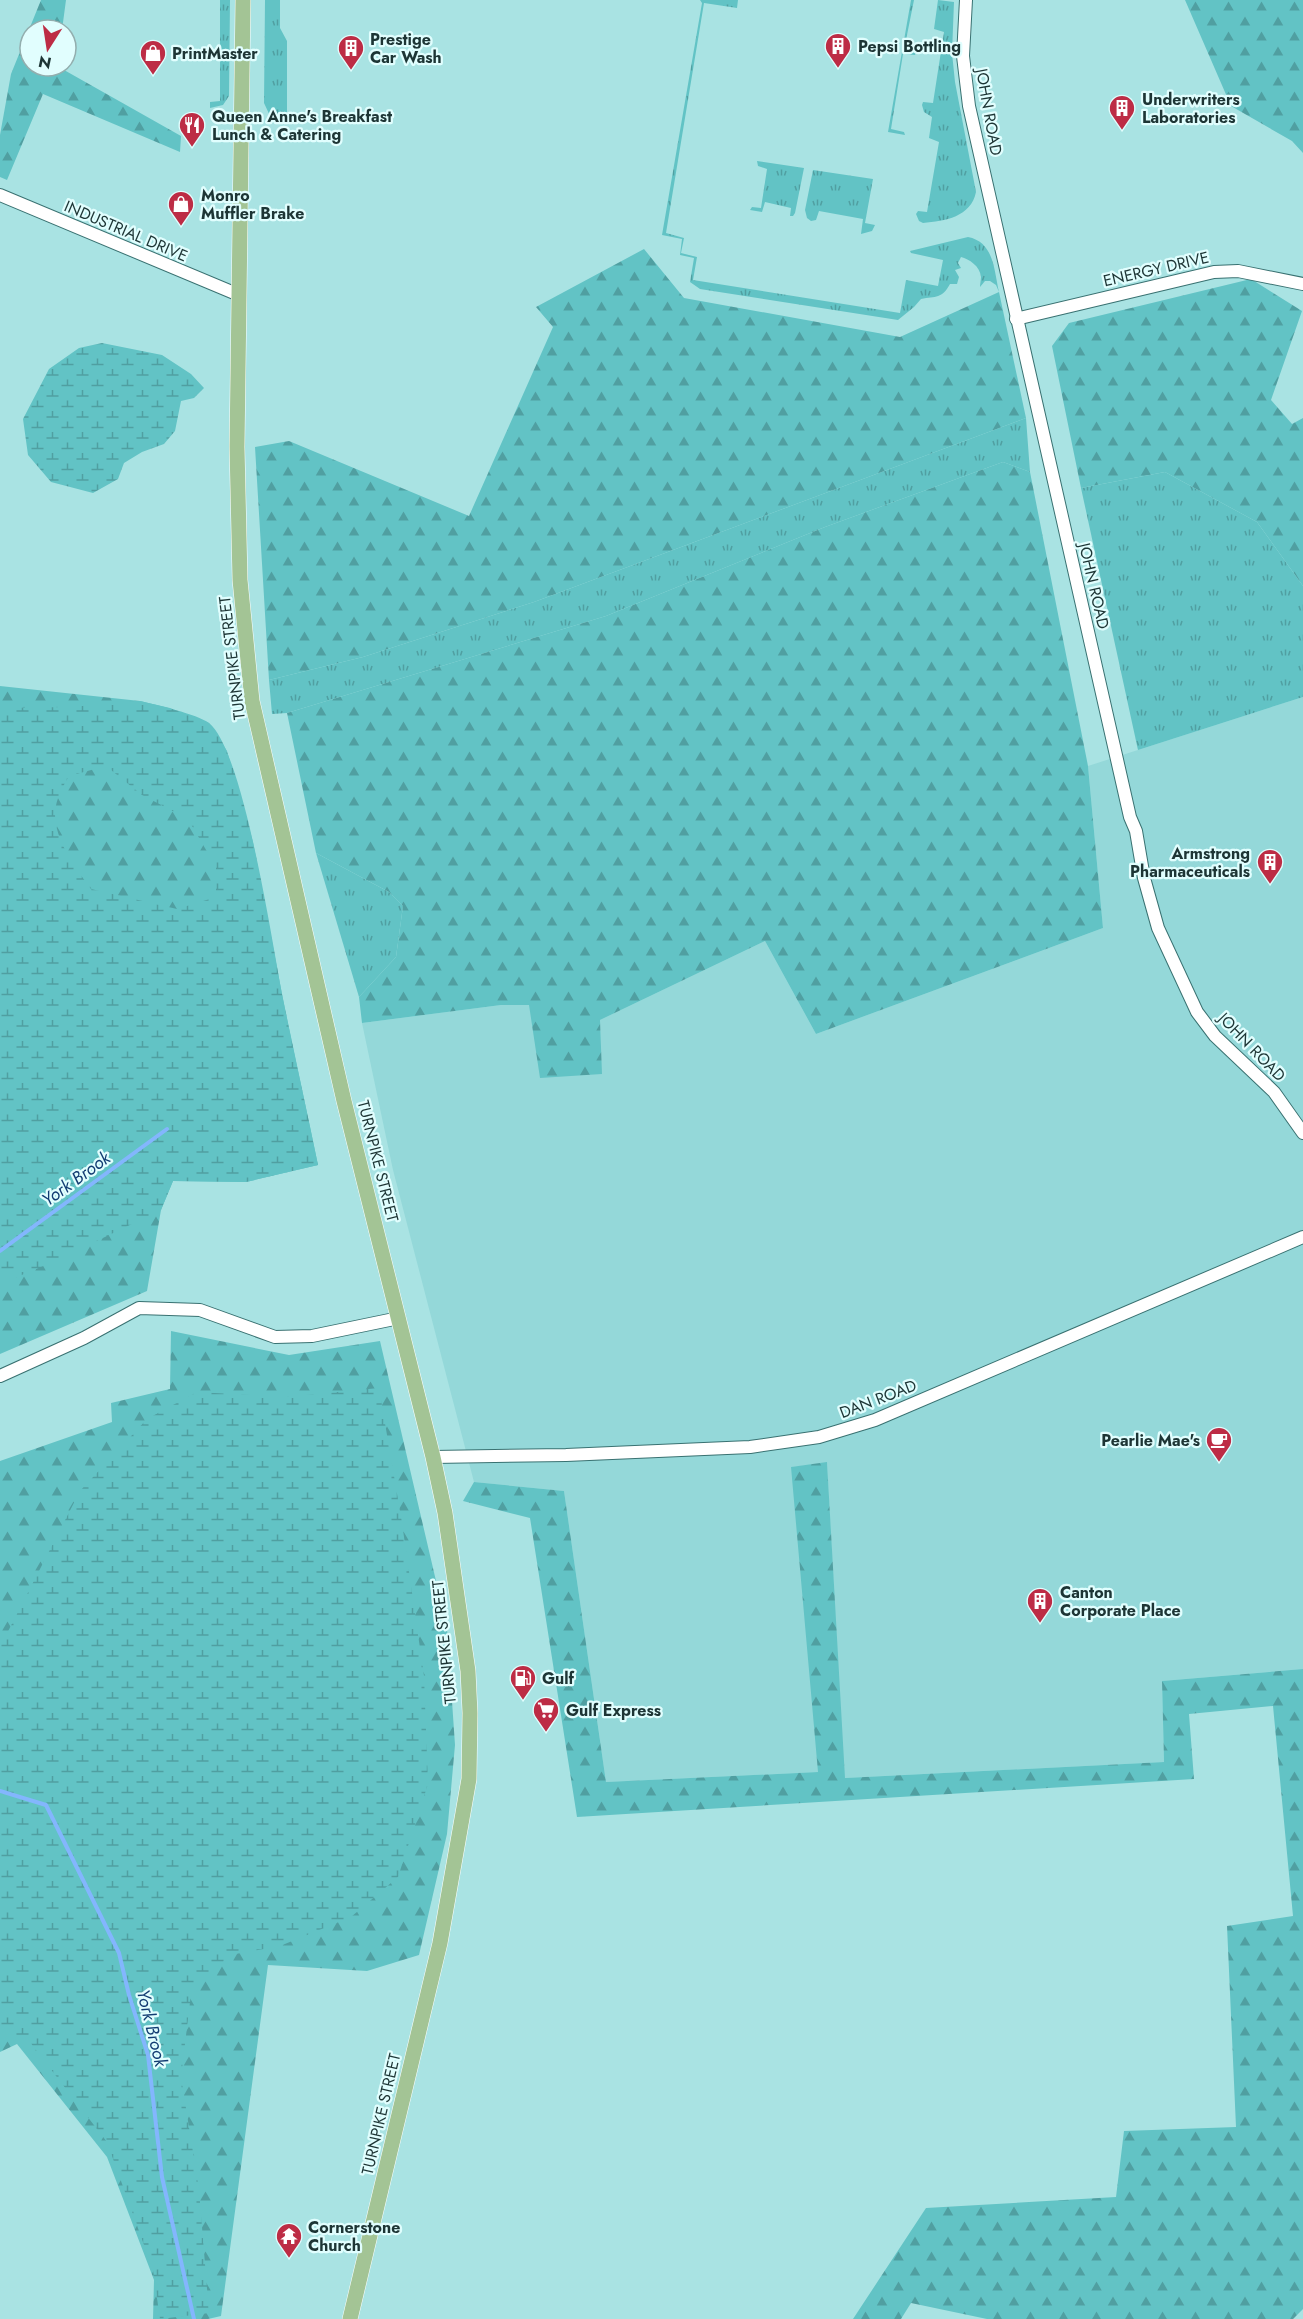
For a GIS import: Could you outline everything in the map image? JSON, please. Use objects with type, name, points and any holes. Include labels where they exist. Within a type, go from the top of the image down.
[{"type":"main road","name":"TURNPIKE STREET","points":[[243,0],[236,375],[240,579],[252,701],[342,1090],[433,1457],[449,1536],[468,1671],[470,1713],[468,1779],[440,1943],[350,2319]]},
{"type":"street","name":"JOHN ROAD","points":[[966,0],[963,56],[969,106],[1130,817],[1136,831],[1144,878],[1158,927],[1197,1012],[1215,1036],[1274,1092],[1303,1133]]},
{"type":"street","name":"INDUSTRIAL DRIVE","points":[[0,195],[239,295]]},
{"type":"street","name":"ENERGY DRIVE","points":[[1017,319],[1214,272],[1238,271],[1303,284]]},
{"type":"street","name":"DAN ROAD","points":[[433,1457],[566,1455],[750,1447],[819,1437],[886,1415],[1303,1237]]},
{"type":"street","points":[[0,1376],[84,1338],[139,1308],[200,1310],[275,1336],[312,1336],[399,1318]]},
{"type":"shaded area","points":[[1303,697],[1303,1669],[1162,1681],[1164,1762],[844,1778],[827,1463],[792,1467],[819,1772],[606,1782],[564,1491],[474,1482],[393,1170],[362,1023],[501,1005],[530,1005],[601,1074],[600,1020],[765,941],[816,1034],[1103,928],[1088,766]]},
{"type":"green space","points":[[41,0],[66,0],[64,18],[34,18]]},
{"type":"green space","points":[[220,0],[230,0],[229,96],[223,105],[210,108],[210,102],[220,101]]},
{"type":"green space","points":[[265,0],[280,0],[280,28],[287,41],[287,119],[271,118],[264,103]]},
{"type":"green space","points":[[700,0],[738,0],[737,8],[704,3],[666,233],[684,238],[681,253],[697,257],[693,280],[900,313],[906,280],[938,286],[943,260],[910,251],[968,237],[977,240],[988,251],[994,266],[999,292],[996,285],[990,281],[985,281],[980,287],[979,270],[971,261],[961,257],[958,263],[961,268],[955,270],[959,277],[957,284],[950,284],[938,296],[921,299],[898,320],[700,289],[690,282],[694,258],[680,255],[682,239],[662,235],[702,3]]},
{"type":"green space","points":[[911,0],[914,0],[905,45],[917,50],[915,55],[903,54],[891,129],[904,132],[905,135],[888,132]]},
{"type":"green space","points":[[938,0],[954,2],[952,53],[955,82],[976,192],[969,207],[963,212],[948,219],[923,223],[919,221],[916,214],[918,211],[927,212],[939,142],[929,138],[932,117],[924,112],[922,105],[923,102],[933,103],[944,32],[934,29]]},
{"type":"green space","points":[[1185,0],[1303,0],[1303,153],[1292,141],[1231,106]]},
{"type":"green space","points":[[18,57],[18,78],[78,78],[181,136],[180,152],[43,94],[7,180],[0,177],[0,135],[11,74]]},
{"type":"green space","points":[[757,161],[804,168],[793,216],[790,216],[791,208],[765,202],[762,212],[750,210],[752,207],[761,208],[767,169],[758,166]]},
{"type":"green space","points":[[813,170],[873,179],[865,223],[875,225],[872,231],[861,234],[863,219],[819,211],[816,220],[811,221],[807,218],[805,210]]},
{"type":"green space","points":[[644,249],[684,298],[900,337],[999,292],[1026,418],[534,602],[363,657],[269,680],[255,447],[289,441],[469,516],[553,327],[536,307]]},
{"type":"green space","points":[[1251,279],[1302,311],[1271,400],[1292,424],[1303,418],[1303,586],[1257,522],[1165,472],[1081,488],[1052,346],[1069,323]]},
{"type":"green space","points":[[102,343],[162,355],[191,374],[204,388],[194,398],[181,401],[175,431],[164,444],[142,452],[124,463],[118,479],[93,493],[51,482],[28,455],[23,419],[49,369],[79,348]]},
{"type":"green space","points":[[1026,418],[1030,472],[1003,462],[825,527],[606,616],[287,713],[272,714],[269,680],[363,657],[534,602]]},
{"type":"green space","points":[[1003,462],[1030,472],[1088,766],[1103,928],[816,1034],[765,941],[600,1020],[602,1074],[540,1078],[529,1005],[501,1005],[362,1023],[359,997],[396,957],[403,906],[389,892],[316,853],[287,713],[606,616],[825,527]]},
{"type":"green space","points":[[1165,472],[1257,522],[1303,586],[1303,697],[1138,750],[1081,488]]},
{"type":"green space","points":[[0,686],[140,701],[170,708],[209,723],[227,751],[253,842],[318,1165],[246,1182],[173,1181],[161,1210],[147,1291],[0,1354]]},
{"type":"green space","points":[[140,701],[195,716],[209,723],[222,741],[234,771],[255,852],[318,1165],[246,1182],[173,1181],[161,1210],[53,1262],[0,1284],[0,708],[71,707]],"holes":[[[106,766],[142,795],[188,819],[216,867],[216,897],[177,909],[91,889],[85,881],[72,863],[62,843],[56,822],[57,802],[69,776]]]},
{"type":"green space","points":[[316,853],[389,892],[403,906],[396,957],[359,997]]},
{"type":"green space","points":[[171,1331],[289,1355],[380,1341],[447,1628],[455,1745],[447,1834],[419,1955],[367,1971],[268,1965],[221,2316],[208,2319],[153,2319],[154,2280],[107,2157],[17,2044],[0,2052],[0,1461],[112,1422],[111,1403],[170,1389]]},
{"type":"green space","points":[[379,1388],[402,1523],[424,1676],[428,1784],[398,1877],[351,1917],[280,1946],[230,1955],[191,1994],[181,2077],[199,2190],[209,2313],[160,2319],[153,2270],[107,2142],[29,2041],[0,2033],[0,1647],[80,1491],[147,1419],[197,1392],[285,1397]]},
{"type":"green space","points":[[827,1462],[845,1778],[1164,1762],[1162,1681],[1303,1669],[1303,2309],[1293,2319],[987,2319],[911,2303],[901,2319],[853,2319],[926,2208],[1116,2197],[1124,2131],[1236,2127],[1227,1926],[1293,1916],[1273,1706],[1189,1714],[1194,1779],[577,1817],[530,1518],[463,1501],[474,1482],[564,1491],[606,1782],[818,1772],[791,1467]]},
{"type":"waterway","name":"York Brook","points":[[0,1251],[167,1129]]},
{"type":"waterway","name":"York Brook","points":[[0,1791],[46,1805],[119,1953],[129,1995],[148,2055],[162,2177],[194,2319]]},
{"type":"place","name":"Pepsi Bottling","points":[[838,69]]},
{"type":"place","name":"Prestige Car Wash","points":[[351,71]]},
{"type":"place","name":"PrintMaster","points":[[153,76]]},
{"type":"place","name":"Underwriters Laboratories","points":[[1122,131]]},
{"type":"place","name":"Queen Anne's Breakfast Lunch & Catering","points":[[192,148]]},
{"type":"place","name":"Monro Muffler Brake","points":[[181,227]]},
{"type":"place","name":"Armstrong Pharmaceuticals","points":[[1270,885]]},
{"type":"place","name":"Pearlie Mae's","points":[[1219,1463]]},
{"type":"place","name":"Canton Corporate Place","points":[[1040,1624]]},
{"type":"place","name":"Gulf","points":[[523,1701]]},
{"type":"place","name":"Gulf Express","points":[[546,1733]]},
{"type":"place","name":"Cornerstone Church","points":[[289,2259]]}]
